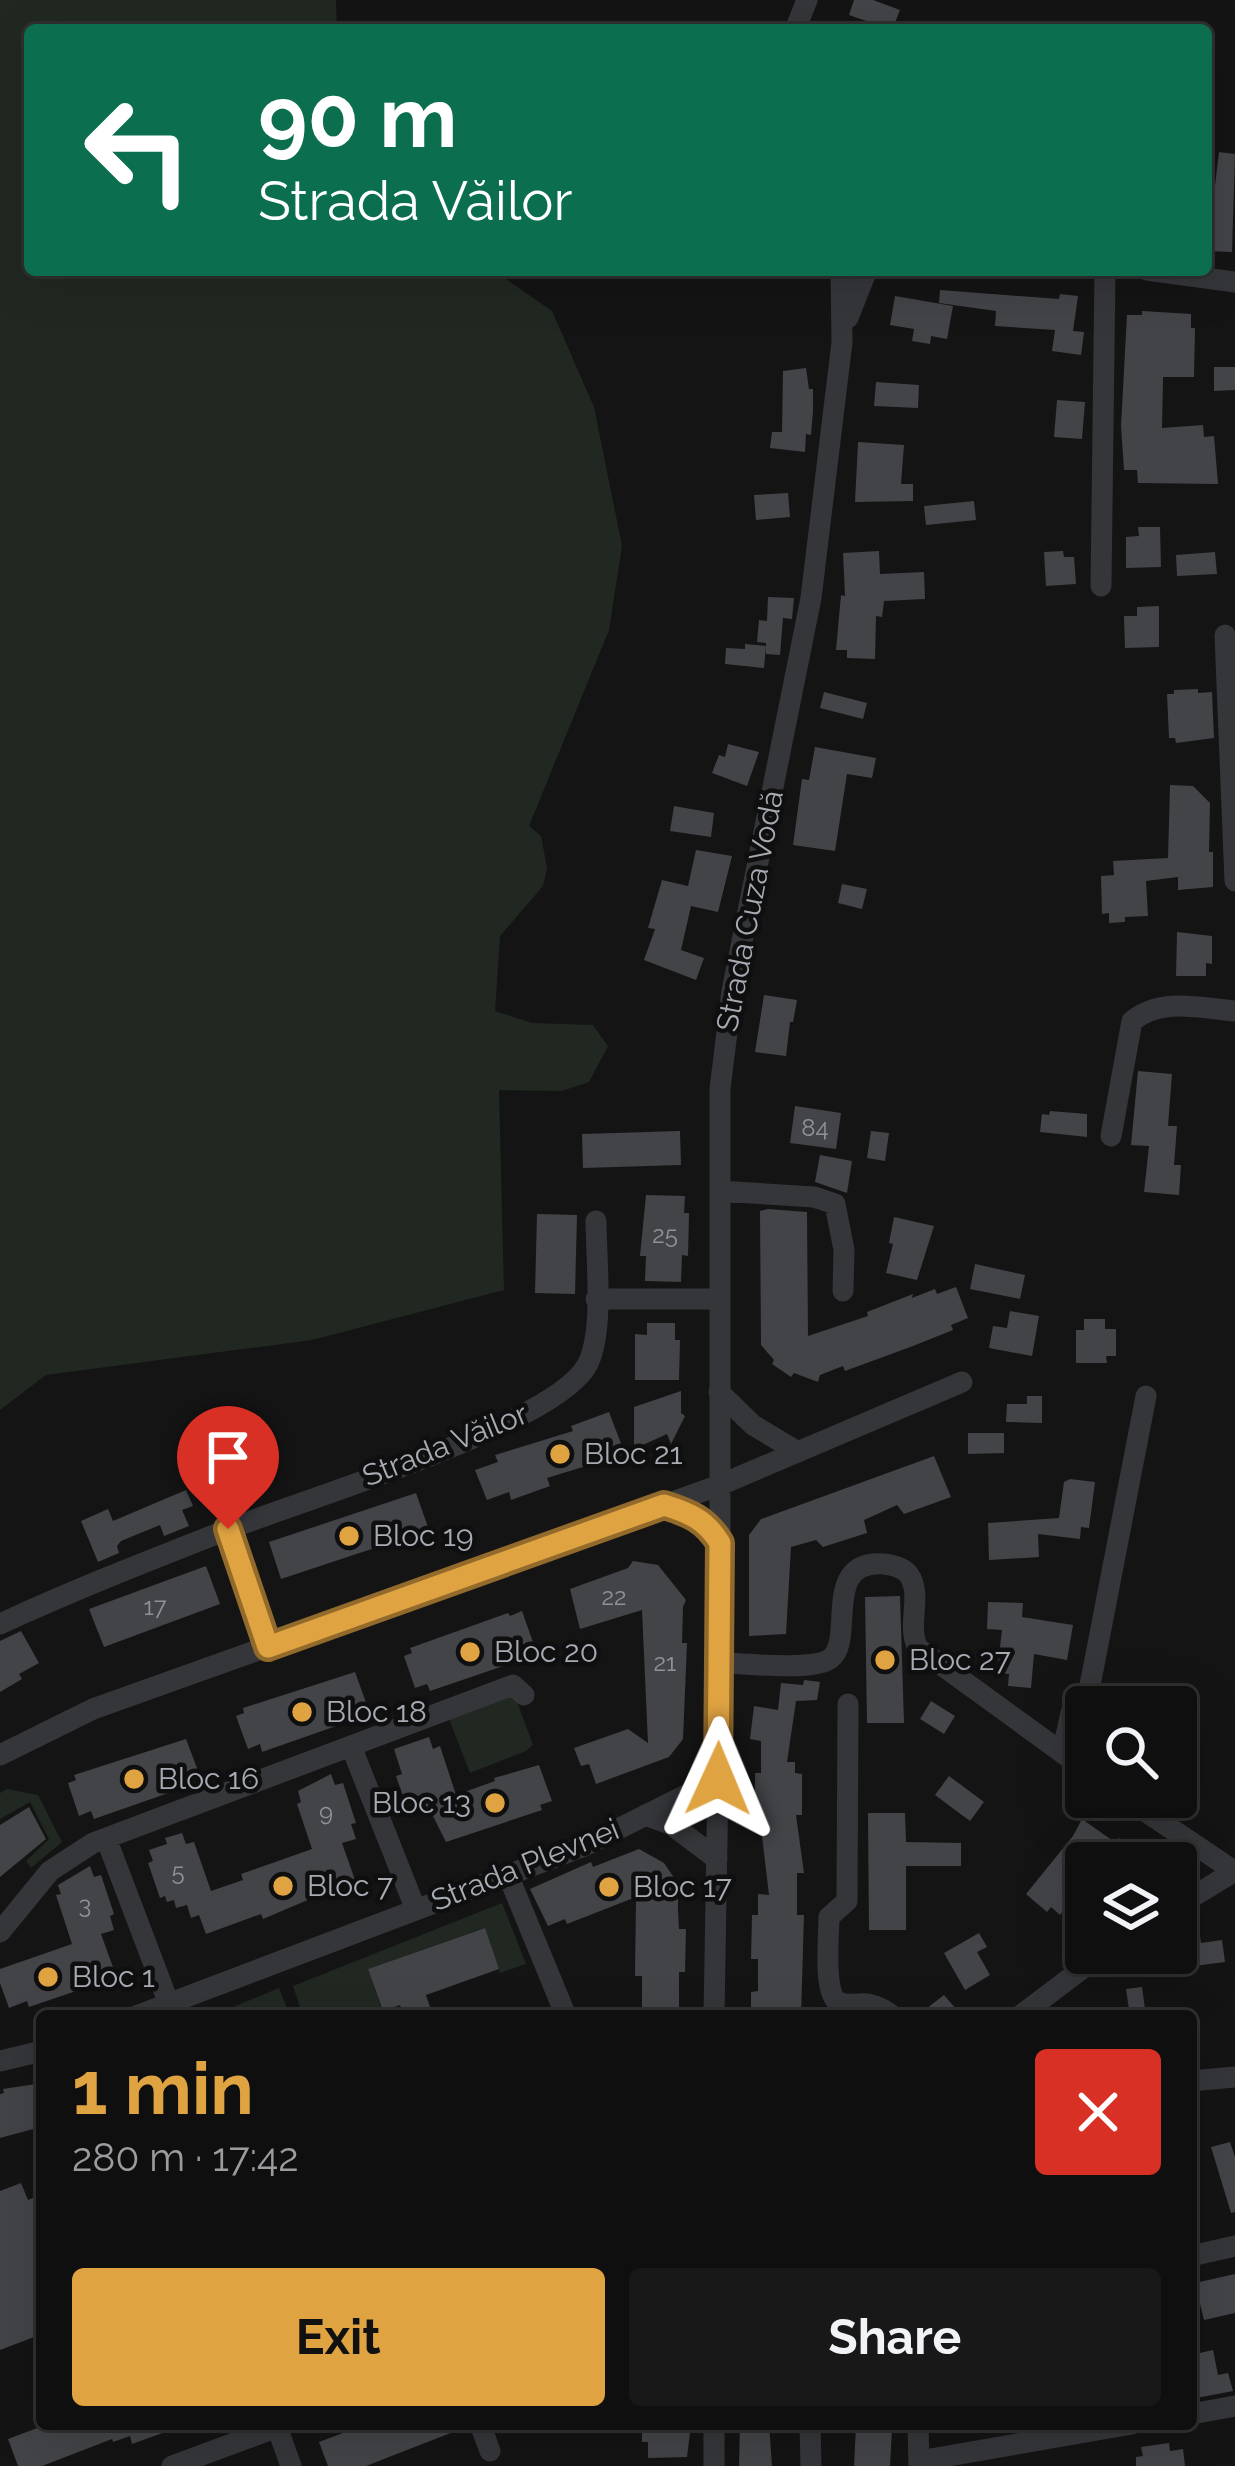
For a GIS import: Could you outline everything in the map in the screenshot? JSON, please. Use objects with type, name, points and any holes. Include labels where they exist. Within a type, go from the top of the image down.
[{"type":"street","name":"Strada Cuza Vodă","points":[[714,2010],[720,1663],[720,1089],[732,991],[811,598],[842,342],[842,276]]},
{"type":"street","name":"Strada Cuza Vodă","points":[[842,342],[865,276]]},
{"type":"street","points":[[1101,586],[1105,276]]},
{"type":"street","points":[[1188,276],[1235,283]]},
{"type":"street","points":[[1225,635],[1235,881]]},
{"type":"street","points":[[1111,1136],[1132,1021],[1161,1005],[1235,1011]]},
{"type":"street","points":[[720,1191],[814,1197],[835,1204],[844,1250],[843,1291]]},
{"type":"street","name":"Strada Văilor","points":[[0,1624],[537,1409],[565,1390],[586,1366],[594,1345],[596,1221]]},
{"type":"street","points":[[596,1299],[719,1299]]},
{"type":"street","points":[[0,1755],[93,1709],[720,1485],[962,1382]]},
{"type":"street","points":[[719,1392],[753,1425],[797,1452]]},
{"type":"street","points":[[1062,1753],[1071,1713],[1086,1706],[1146,1396]]},
{"type":"street","points":[[664,1505],[709,1525],[720,1543]]},
{"type":"street","points":[[228,1529],[268,1647]]},
{"type":"street","points":[[720,1663],[811,1665],[831,1659],[840,1610],[849,1582],[859,1570],[872,1564],[914,1564],[913,1637],[918,1648],[1065,1755]]},
{"type":"street","points":[[0,1932],[50,1871],[106,1838],[513,1685],[524,1695]]},
{"type":"street","points":[[848,1704],[847,1901],[829,1917],[829,1986],[840,2004],[870,2002],[883,2010]]},
{"type":"street","points":[[351,1745],[416,1910]]},
{"type":"street","name":"Strada Plevnei","points":[[152,2010],[582,1847],[718,1779]]},
{"type":"street","name":"Strada Plevnei","points":[[644,1815],[684,1832],[717,1859]]},
{"type":"street","points":[[1156,1818],[1235,1871],[1197,1894]]},
{"type":"street","points":[[106,1838],[169,2004]]},
{"type":"street","points":[[508,1875],[564,2010]]},
{"type":"street","points":[[1028,2010],[1075,1974]]},
{"type":"street","points":[[0,2061],[36,2052]]},
{"type":"street","points":[[1197,2080],[1235,2077]]},
{"type":"street","points":[[1197,2255],[1235,2246]]},
{"type":"street","points":[[1197,2413],[1235,2406]]},
{"type":"street","points":[[172,2466],[267,2430]]},
{"type":"street","points":[[281,2430],[291,2466]]},
{"type":"street","points":[[482,2430],[490,2451]]},
{"type":"street","points":[[714,2430],[714,2466]]},
{"type":"street","points":[[810,2430],[811,2466]]},
{"type":"street","points":[[918,2430],[919,2463],[1099,2430]]},
{"type":"shaded area","points":[[0,0],[336,0],[337,24],[24,24],[24,276],[502,276],[552,311],[594,407],[622,546],[609,630],[529,826],[541,836],[547,868],[543,886],[500,936],[495,1011],[532,1023],[593,1025],[608,1046],[589,1082],[562,1091],[499,1090],[504,1290],[312,1340],[46,1375],[0,1410]]},
{"type":"shaded area","points":[[507,1694],[515,1696],[533,1745],[470,1773],[448,1716]]},
{"type":"shaded area","points":[[7,1789],[38,1795],[62,1842],[31,1868],[26,1861],[49,1839],[30,1802],[0,1819],[0,1793]]},
{"type":"shaded area","points":[[502,1903],[526,1964],[500,1973],[484,1928],[368,1969],[382,2010],[301,2010],[293,1986]]},
{"type":"shaded area","points":[[279,1988],[288,2010],[226,2010]]},
{"type":"building","points":[[854,0],[873,0],[900,10],[894,24],[875,24],[849,15]]},
{"type":"building","points":[[1219,152],[1235,154],[1232,252],[1212,251]]},
{"type":"building","points":[[940,290],[1059,299],[1060,294],[1078,296],[1073,331],[1084,332],[1081,355],[1052,351],[1055,330],[995,326],[996,311],[939,303]]},
{"type":"building","points":[[895,296],[953,306],[947,339],[931,336],[930,344],[912,341],[914,329],[890,325]]},
{"type":"building","points":[[1142,311],[1191,314],[1194,377],[1163,377],[1162,428],[1203,425],[1204,437],[1214,436],[1218,484],[1138,483],[1137,470],[1124,470],[1121,426],[1127,315],[1142,315]]},
{"type":"building","points":[[1214,367],[1235,367],[1235,390],[1214,391]]},
{"type":"building","points":[[806,368],[813,411],[805,452],[770,448],[772,432],[782,432],[783,371]]},
{"type":"building","points":[[876,382],[919,385],[918,408],[874,406]]},
{"type":"building","points":[[1057,400],[1085,402],[1082,439],[1054,437]]},
{"type":"building","points":[[858,442],[904,445],[901,484],[913,484],[913,501],[855,502]]},
{"type":"building","points":[[788,493],[790,517],[756,520],[754,495]]},
{"type":"building","points":[[974,501],[976,520],[926,525],[924,506]]},
{"type":"building","points":[[1138,527],[1160,527],[1161,567],[1126,568],[1126,537],[1139,536]]},
{"type":"building","points":[[879,551],[880,574],[924,572],[925,599],[884,601],[882,617],[876,616],[875,659],[847,658],[847,650],[836,650],[841,595],[845,596],[843,553]]},
{"type":"building","points":[[1063,551],[1064,557],[1074,557],[1076,584],[1046,586],[1044,552]]},
{"type":"building","points":[[1215,552],[1217,574],[1177,576],[1176,555]]},
{"type":"building","points":[[768,597],[794,598],[792,619],[783,618],[780,655],[766,654],[766,643],[757,642],[759,620],[767,621]]},
{"type":"building","points":[[1159,606],[1159,647],[1125,648],[1124,616],[1137,616],[1137,607]]},
{"type":"building","points":[[745,644],[766,646],[764,668],[725,664],[726,648],[745,649]]},
{"type":"building","points":[[1198,689],[1198,693],[1212,692],[1214,738],[1176,743],[1169,738],[1167,694]]},
{"type":"building","points":[[824,692],[867,703],[863,719],[820,708]]},
{"type":"building","points":[[728,744],[759,752],[747,786],[712,773],[719,755],[725,757]]},
{"type":"building","points":[[815,747],[876,758],[872,778],[847,774],[835,851],[793,845],[802,779],[809,780]]},
{"type":"building","points":[[1170,785],[1193,786],[1210,803],[1213,887],[1178,890],[1178,877],[1146,881],[1148,916],[1109,923],[1109,913],[1102,914],[1101,876],[1114,875],[1113,861],[1168,858]]},
{"type":"building","points":[[674,806],[714,813],[711,837],[670,831]]},
{"type":"building","points":[[696,850],[732,856],[718,912],[691,906],[681,950],[704,958],[696,980],[644,960],[655,929],[648,928],[662,880],[688,886]]},
{"type":"building","points":[[842,884],[867,889],[862,909],[838,903]]},
{"type":"building","points":[[1177,932],[1212,936],[1212,964],[1206,963],[1206,976],[1176,976]]},
{"type":"building","points":[[764,995],[797,1000],[786,1056],[755,1052]]},
{"type":"building","points":[[1138,1071],[1172,1074],[1168,1126],[1177,1126],[1174,1165],[1181,1165],[1179,1195],[1144,1192],[1149,1146],[1131,1145]]},
{"type":"building","points":[[795,1106],[841,1113],[836,1149],[790,1143]]},
{"type":"building","points":[[1042,1114],[1087,1114],[1087,1137],[1040,1132]]},
{"type":"building","points":[[680,1131],[681,1165],[583,1168],[582,1134]]},
{"type":"building","points":[[871,1131],[889,1133],[885,1161],[867,1158]]},
{"type":"building","points":[[820,1155],[852,1161],[847,1193],[815,1182]]},
{"type":"building","points":[[646,1195],[685,1196],[688,1256],[682,1255],[681,1282],[645,1281],[646,1256],[640,1256]]},
{"type":"building","points":[[760,1211],[807,1212],[808,1336],[935,1289],[937,1294],[956,1287],[968,1318],[951,1325],[953,1330],[913,1346],[845,1371],[843,1366],[820,1375],[818,1382],[794,1373],[791,1377],[772,1364],[774,1360],[761,1345]]},
{"type":"building","points":[[537,1214],[577,1215],[575,1294],[535,1293]]},
{"type":"building","points":[[894,1217],[934,1226],[917,1280],[886,1273]]},
{"type":"building","points":[[975,1264],[1025,1275],[1020,1299],[970,1289]]},
{"type":"building","points":[[1010,1311],[1039,1316],[1032,1356],[989,1348],[993,1326],[1007,1328]]},
{"type":"building","points":[[1084,1319],[1105,1319],[1105,1329],[1116,1329],[1116,1356],[1106,1356],[1107,1363],[1076,1363],[1076,1330],[1084,1330]]},
{"type":"building","points":[[647,1323],[675,1323],[675,1340],[680,1340],[679,1380],[635,1380],[635,1334],[647,1335]]},
{"type":"building","points":[[681,1391],[685,1416],[671,1444],[667,1434],[634,1449],[634,1407]]},
{"type":"building","points":[[1027,1396],[1042,1396],[1042,1423],[1006,1422],[1007,1404],[1027,1404]]},
{"type":"building","name":"Bloc 21","points":[[609,1412],[625,1454],[547,1478],[550,1486],[511,1500],[509,1492],[487,1500],[475,1470],[498,1462],[495,1455],[573,1431],[571,1426]]},
{"type":"building","points":[[968,1433],[1004,1433],[1004,1453],[968,1454]]},
{"type":"building","points":[[934,1456],[951,1497],[904,1514],[897,1505],[864,1520],[867,1533],[823,1547],[816,1540],[791,1547],[786,1634],[749,1636],[749,1535],[761,1519]]},
{"type":"building","points":[[1064,1482],[1095,1482],[1089,1528],[1081,1527],[1080,1539],[1038,1534],[1039,1557],[989,1560],[988,1523],[1059,1518]]},
{"type":"building","points":[[186,1490],[193,1506],[182,1510],[189,1526],[164,1536],[160,1525],[121,1541],[119,1553],[98,1562],[81,1521],[108,1509],[113,1521]]},
{"type":"building","name":"Bloc 19","points":[[416,1493],[429,1530],[281,1579],[269,1542]]},
{"type":"building","points":[[633,1561],[658,1565],[686,1600],[683,1739],[669,1757],[596,1784],[589,1764],[581,1766],[574,1748],[628,1729],[648,1743],[642,1610],[580,1629],[570,1589],[628,1568]]},
{"type":"building","points":[[206,1566],[220,1604],[104,1647],[89,1609]]},
{"type":"building","name":"Bloc 27","points":[[900,1596],[904,1723],[867,1723],[865,1597]]},
{"type":"building","points":[[988,1602],[1023,1603],[1022,1617],[1073,1625],[1067,1660],[1034,1654],[1031,1688],[1008,1686],[1009,1674],[997,1673],[1002,1630],[987,1629]]},
{"type":"building","name":"Bloc 20","points":[[522,1611],[535,1648],[528,1651],[530,1657],[430,1691],[427,1684],[415,1688],[404,1656],[412,1653],[410,1648]]},
{"type":"building","points":[[21,1631],[39,1663],[0,1692],[0,1641]]},
{"type":"building","name":"Bloc 18","points":[[355,1672],[368,1708],[360,1711],[362,1717],[262,1752],[260,1744],[248,1749],[236,1716],[244,1713],[243,1708]]},
{"type":"building","points":[[804,1680],[820,1682],[817,1700],[796,1701],[787,1762],[795,1762],[795,1773],[802,1774],[802,1815],[796,1815],[804,1873],[797,1873],[797,1915],[804,1915],[801,2010],[751,2010],[751,1992],[758,1991],[758,1959],[751,1959],[752,1915],[758,1915],[758,1894],[769,1895],[759,1811],[755,1811],[761,1741],[750,1739],[754,1706],[778,1710],[781,1683],[803,1685]]},
{"type":"building","points":[[931,1701],[955,1716],[944,1734],[920,1719]]},
{"type":"building","points":[[429,1737],[433,1749],[440,1746],[456,1795],[539,1765],[552,1801],[540,1805],[542,1810],[446,1842],[430,1810],[418,1814],[415,1805],[411,1807],[408,1798],[404,1799],[396,1776],[402,1774],[394,1749]]},
{"type":"building","name":"Bloc 16","points":[[186,1739],[200,1776],[192,1778],[194,1784],[94,1819],[91,1811],[79,1816],[68,1783],[76,1780],[74,1775]]},
{"type":"building","points":[[331,1774],[335,1785],[343,1783],[356,1823],[351,1824],[356,1839],[342,1843],[355,1880],[263,1919],[261,1914],[206,1934],[199,1915],[191,1918],[187,1905],[176,1908],[174,1900],[160,1898],[148,1863],[153,1861],[149,1850],[167,1844],[165,1838],[182,1833],[186,1844],[194,1842],[211,1891],[243,1880],[241,1874],[312,1849],[297,1804],[301,1802],[298,1791]]},
{"type":"building","points":[[949,1776],[984,1802],[970,1821],[935,1795]]},
{"type":"building","points":[[29,1807],[46,1839],[0,1877],[0,1825]]},
{"type":"building","points":[[868,1813],[905,1813],[906,1842],[961,1843],[961,1866],[906,1866],[906,1930],[869,1930]]},
{"type":"building","points":[[1082,1819],[1115,1842],[1068,1842]]},
{"type":"building","points":[[1065,1846],[1065,1913],[1060,1915],[1051,1907],[1047,1912],[1026,1894]]},
{"type":"building","points":[[639,1849],[664,1863],[683,1891],[678,1894],[679,1929],[686,1929],[679,2010],[642,2010],[642,1976],[635,1976],[636,1897],[567,1924],[565,1919],[548,1926],[530,1889],[591,1862],[593,1867]]},
{"type":"building","name":"Bloc 1","points":[[90,1866],[94,1877],[101,1875],[114,1914],[110,1916],[114,1930],[101,1934],[114,1970],[77,1983],[79,1990],[29,2007],[27,2001],[9,2008],[0,1969],[72,1944],[56,1895],[61,1894],[58,1885]]},
{"type":"building","points":[[485,1928],[499,1969],[426,1995],[431,2010],[402,2010],[400,2005],[383,2010],[368,1969]]},
{"type":"building","points":[[1197,1929],[1201,1943],[1222,1940],[1225,1962],[1197,1966]]},
{"type":"building","points":[[979,1933],[987,1947],[977,1952],[990,1975],[965,1990],[944,1953]]},
{"type":"building","points":[[1142,1987],[1145,2010],[1129,2010],[1126,1989]]},
{"type":"building","points":[[944,1995],[957,2010],[925,2010]]},
{"type":"building","points":[[36,2084],[36,2128],[0,2138],[3,2089]]},
{"type":"building","points":[[1230,2142],[1235,2157],[1235,2212],[1231,2213],[1211,2147]]},
{"type":"building","points":[[21,2183],[28,2200],[36,2197],[36,2336],[0,2350],[0,2191]]},
{"type":"building","points":[[1235,2274],[1235,2313],[1204,2320],[1197,2283]]},
{"type":"building","points":[[1213,2350],[1218,2375],[1228,2373],[1233,2391],[1197,2398],[1197,2354]]},
{"type":"building","points":[[36,2428],[171,2430],[132,2444],[130,2436],[112,2439],[42,2466],[18,2466],[8,2439]]},
{"type":"building","points":[[351,2430],[458,2430],[366,2466],[328,2466],[319,2442]]},
{"type":"building","points":[[642,2430],[690,2430],[687,2457],[648,2458],[648,2442],[642,2442]]},
{"type":"building","points":[[740,2430],[769,2430],[772,2466],[739,2466]]},
{"type":"building","points":[[856,2430],[892,2430],[890,2466],[854,2466]]},
{"type":"building","points":[[1169,2443],[1170,2451],[1183,2449],[1185,2466],[1136,2466],[1136,2457],[1143,2456],[1141,2447]]},
{"type":"place","name":"Bloc 21","points":[[560,1454]]},
{"type":"place","name":"Bloc 19","points":[[349,1536]]},
{"type":"place","name":"Bloc 20","points":[[470,1652]]},
{"type":"place","name":"Bloc 27","points":[[885,1660]]},
{"type":"place","name":"Bloc 18","points":[[302,1712]]},
{"type":"place","name":"Bloc 16","points":[[134,1779]]},
{"type":"place","name":"Bloc 13","points":[[495,1803]]},
{"type":"place","name":"Bloc 7","points":[[283,1886]]},
{"type":"place","name":"Bloc 17","points":[[609,1887]]},
{"type":"place","name":"Bloc 1","points":[[48,1977]]},
{"type":"route","points":[[228,1529],[268,1647],[664,1505],[695,1516],[709,1525],[720,1543],[718,1779]]}]
